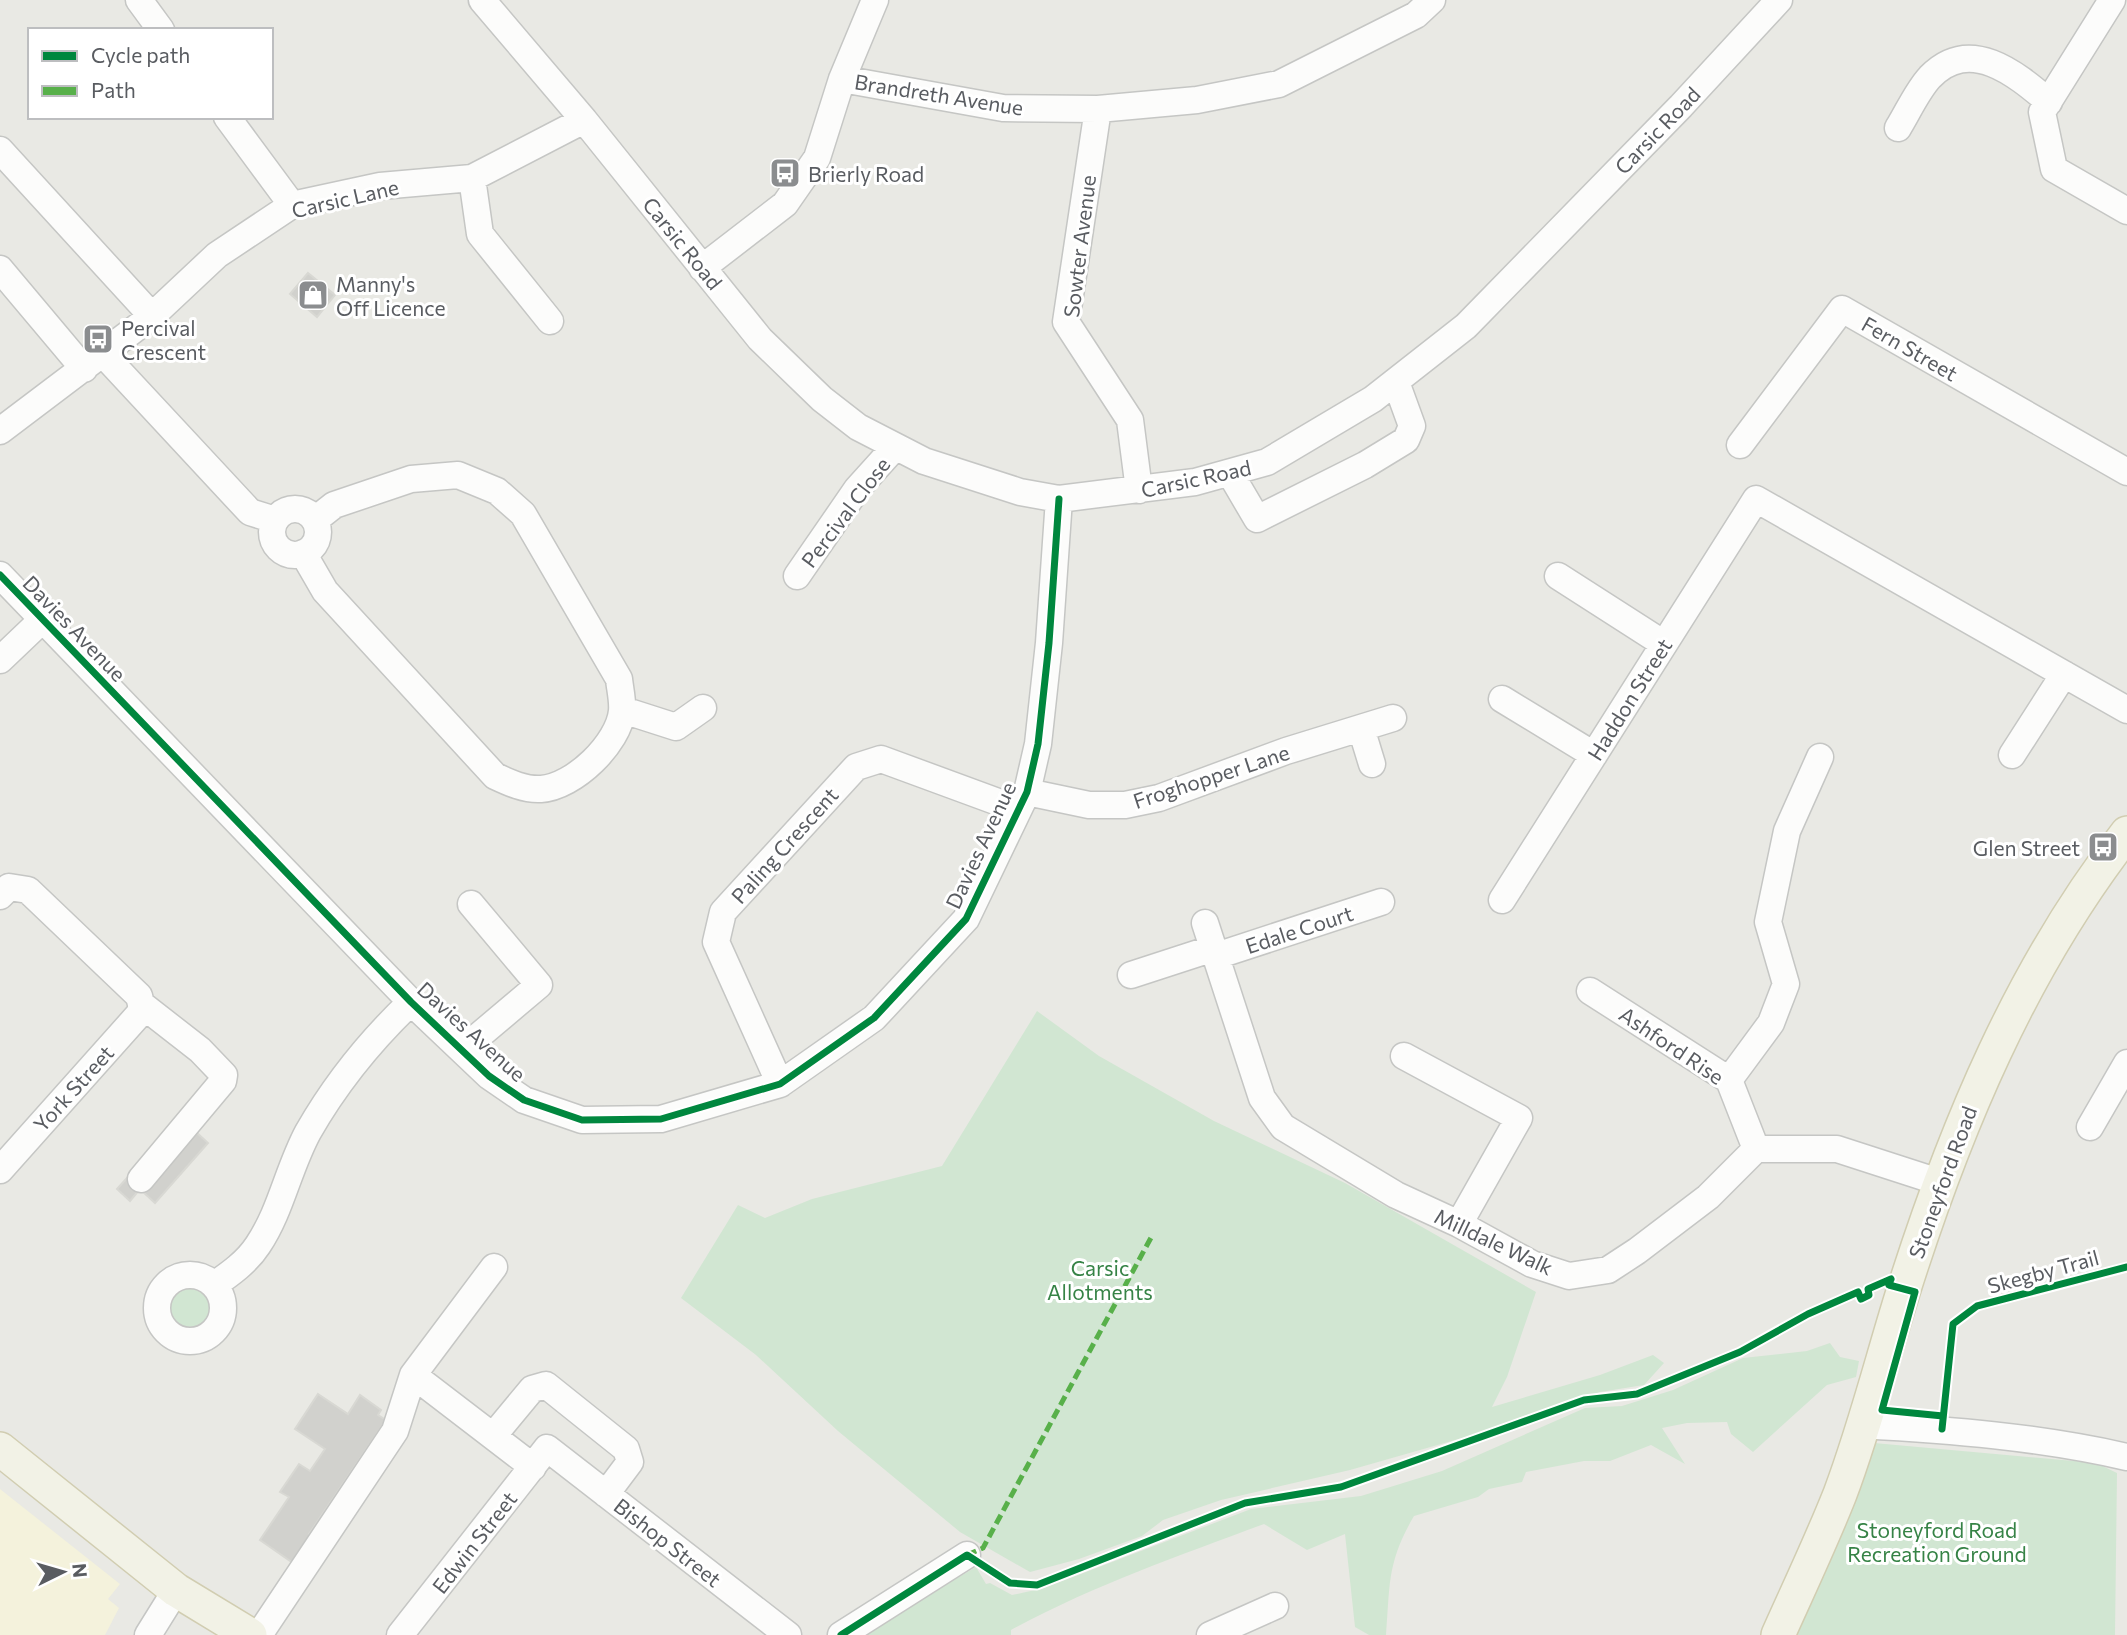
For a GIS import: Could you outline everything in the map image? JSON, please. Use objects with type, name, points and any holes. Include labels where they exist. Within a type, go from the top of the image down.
[{"type":"main road","name":"Stoneyford Road","points":[[1779,1635],[1840,1493],[1939,1182],[1996,1044],[2091,880],[2127,832]]},
{"type":"main road","points":[[0,1449],[176,1590],[250,1635]]},
{"type":"street","points":[[139,0],[160,28]]},
{"type":"street","points":[[702,268],[785,204],[817,158],[842,79],[875,0]]},
{"type":"street","name":"Brandreth Avenue","points":[[842,79],[1003,108],[1098,109],[1197,100],[1279,84],[1416,15],[1432,0]]},
{"type":"street","name":"Carsic Road","points":[[488,2],[760,339],[822,399],[858,427],[894,448],[1020,492],[1059,499],[1195,482],[1267,462],[1324,430],[1396,382],[1466,326],[1673,115],[1779,0]]},
{"type":"street","points":[[2112,0],[2042,112],[2054,169],[2127,211]]},
{"type":"street","points":[[1898,128],[1929,78],[1948,63],[1971,57],[1992,62],[2021,78],[2049,102]]},
{"type":"street","name":"Sowter Avenue","points":[[1098,109],[1066,322],[1130,420],[1139,490]]},
{"type":"street","points":[[228,119],[292,205]]},
{"type":"street","name":"Carsic Lane","points":[[0,431],[152,316],[217,255],[292,205],[380,186],[472,178],[584,120]]},
{"type":"street","points":[[0,150],[152,316]]},
{"type":"street","points":[[472,178],[480,234],[550,321]]},
{"type":"street","points":[[0,269],[250,512],[275,520]]},
{"type":"street","name":"Fern Street","points":[[1740,445],[1842,309],[2127,472]]},
{"type":"street","points":[[1230,473],[1257,519],[1365,465],[1406,440],[1412,426],[1396,382]]},
{"type":"street","name":"Percival Close","points":[[797,576],[857,489],[894,448]]},
{"type":"street","points":[[303,553],[326,591],[495,776],[514,785],[541,789],[565,783],[605,749],[615,734],[622,710],[619,679],[523,514],[498,491],[458,475],[411,479],[334,505],[314,520]]},
{"type":"street","name":"Davies Avenue","points":[[0,575],[411,1002],[489,1076],[524,1100],[582,1120],[661,1119],[780,1084],[874,1018],[965,919],[1022,800],[1041,719],[1059,499]]},
{"type":"street","name":"Haddon Street","points":[[1502,900],[1756,499],[2064,674]]},
{"type":"street","points":[[287,510],[303,510],[314,520],[317,536],[310,549],[303,553],[289,554],[277,546],[272,533],[275,520],[287,510]]},
{"type":"street","points":[[1558,576],[1664,644]]},
{"type":"street","points":[[0,660],[42,620]]},
{"type":"street","points":[[2012,755],[2064,674],[2127,710]]},
{"type":"street","points":[[1502,699],[1594,755]]},
{"type":"street","points":[[622,710],[676,727],[703,708]]},
{"type":"street","name":"Froghopper Lane","points":[[1022,800],[1125,805],[1159,798],[1286,751],[1394,718]]},
{"type":"street","points":[[1361,728],[1372,764]]},
{"type":"street","points":[[1729,1080],[1772,1023],[1786,984],[1768,922],[1787,831],[1820,757]]},
{"type":"street","name":"Paling Crescent","points":[[780,1084],[716,942],[723,912],[856,767],[881,759],[1022,800]]},
{"type":"street","points":[[0,896],[9,887],[28,890],[139,996],[141,1004],[208,1056],[225,1075],[223,1081],[141,1179]]},
{"type":"street","name":"Edale Court","points":[[1131,975],[1212,942],[1381,902]]},
{"type":"street","points":[[462,1050],[539,985],[471,904]]},
{"type":"street","name":"Milldale Walk","points":[[1212,942],[1262,1098],[1278,1122],[1396,1195],[1459,1224],[1532,1264],[1569,1276],[1608,1270],[1708,1197],[1756,1149]]},
{"type":"street","name":"Ashford Rise","points":[[1590,991],[1729,1080],[1756,1149]]},
{"type":"street","points":[[214,1285],[256,1248],[272,1220],[307,1134],[350,1067],[378,1033],[411,1002]]},
{"type":"street","name":"York Street","points":[[0,1170],[141,1012],[141,1004]]},
{"type":"street","points":[[1404,1056],[1519,1118],[1459,1224]]},
{"type":"street","points":[[2090,1127],[2127,1063]]},
{"type":"street","points":[[1756,1149],[1836,1149],[1939,1182]]},
{"type":"street","points":[[260,1635],[395,1431],[413,1375],[494,1267]]},
{"type":"street","name":"Bishop Street","points":[[413,1375],[493,1436],[607,1494],[788,1635]]},
{"type":"street","points":[[493,1436],[533,1388],[546,1385],[626,1449],[630,1462],[607,1494]]},
{"type":"street","points":[[1861,1425],[1942,1429],[2065,1443],[2127,1457]]},
{"type":"street","name":"Edwin Street","points":[[400,1635],[540,1458]]},
{"type":"street","points":[[841,1635],[967,1555]]},
{"type":"street","points":[[148,1635],[176,1590]]},
{"type":"street","points":[[1210,1635],[1275,1606]]},
{"type":"shaded area","points":[[0,1489],[120,1584],[108,1599],[119,1608],[105,1635],[0,1635]]},
{"type":"green space","name":"Carsic Allotments","points":[[1037,1011],[1099,1056],[1214,1121],[1345,1183],[1536,1292],[1507,1377],[1492,1407],[1600,1375],[1653,1355],[1664,1363],[1644,1385],[1600,1392],[1476,1434],[1350,1470],[1221,1500],[1163,1520],[1142,1536],[1079,1559],[1030,1572],[960,1532],[838,1431],[756,1355],[681,1298],[738,1205],[765,1218],[812,1199],[942,1166]]},
{"type":"green space","points":[[190,1287],[206,1294],[213,1310],[206,1326],[190,1333],[174,1326],[167,1310],[174,1294]]},
{"type":"green space","points":[[1830,1343],[1840,1357],[1859,1361],[1856,1377],[1827,1385],[1753,1452],[1731,1434],[1727,1422],[1687,1423],[1662,1428],[1685,1464],[1651,1445],[1610,1461],[1584,1461],[1526,1472],[1522,1482],[1489,1489],[1478,1497],[1414,1516],[1394,1560],[1389,1587],[1386,1635],[1369,1635],[1355,1627],[1345,1534],[1307,1550],[1264,1524],[1104,1586],[1011,1630],[1011,1635],[860,1635],[976,1567],[986,1584],[990,1583],[1012,1595],[1044,1588],[1251,1509],[1361,1496],[1442,1471],[1585,1408],[1622,1406],[1673,1390],[1743,1358],[1807,1351]]},
{"type":"green space","name":"Stoneyford Road Recreation Ground","points":[[1874,1443],[2096,1463],[2117,1473],[2115,1635],[1793,1635]]},
{"type":"building","name":"Manny's Off Licence","points":[[308,273],[335,295],[317,317],[290,294]]},
{"type":"building","points":[[195,1131],[208,1143],[155,1203],[142,1191]]},
{"type":"building","points":[[127,1178],[140,1189],[130,1201],[117,1189]]},
{"type":"building","points":[[318,1394],[348,1414],[360,1395],[381,1410],[378,1415],[386,1420],[309,1534],[314,1538],[296,1565],[260,1540],[289,1497],[280,1492],[299,1464],[310,1471],[325,1449],[295,1429]]},
{"type":"marked path","points":[[967,1555],[983,1548],[1153,1234]]},
{"type":"cycle path","points":[[0,575],[411,1002],[489,1076],[524,1100],[582,1120],[661,1119],[780,1084],[874,1018],[966,919],[1027,792],[1038,744],[1049,643],[1059,499]]},
{"type":"cycle path","name":"Skegby Trail","points":[[1942,1429],[1953,1324],[1977,1306],[2127,1267]]},
{"type":"cycle path","points":[[1891,1279],[1889,1285],[1915,1292],[1882,1410],[1943,1416]]},
{"type":"cycle path","points":[[841,1635],[967,1555],[1010,1583],[1037,1585],[1245,1503],[1341,1487],[1584,1400],[1637,1394],[1740,1352],[1808,1314],[1858,1292],[1861,1299],[1869,1295],[1868,1289],[1891,1279]]},
{"type":"place","name":"Brierly Road","points":[[785,173]]},
{"type":"place","name":"Manny's Off Licence","points":[[313,295]]},
{"type":"place","name":"Percival Crescent","points":[[98,339]]},
{"type":"place","name":"Glen Street","points":[[2103,847]]}]
